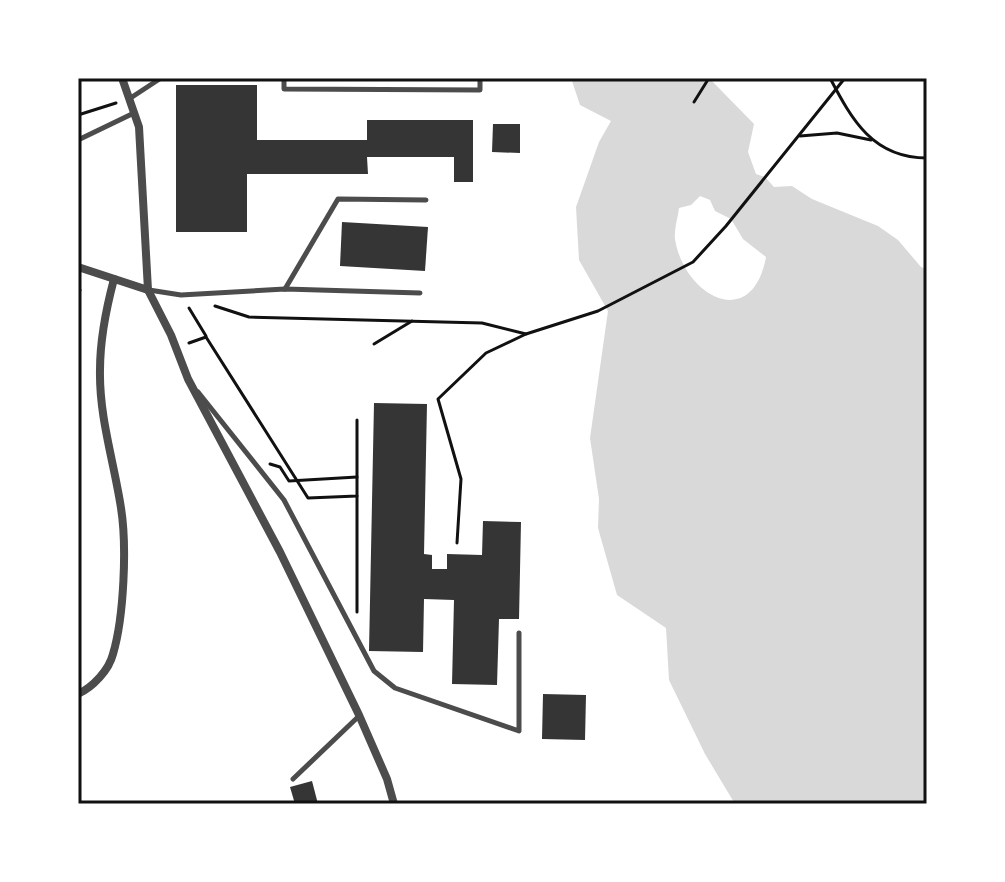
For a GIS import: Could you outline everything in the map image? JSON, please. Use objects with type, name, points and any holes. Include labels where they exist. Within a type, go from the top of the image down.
[{"type":"street","points":[[124,83],[139,127],[148,290],[171,335],[188,379],[280,552],[359,716],[387,779],[394,804]]},
{"type":"street","points":[[78,267],[148,290]]},
{"type":"street","points":[[78,694],[91,687],[113,657],[123,593],[122,511],[109,452],[100,371],[104,318],[114,279]]},
{"type":"lane","points":[[129,99],[161,78]]},
{"type":"lane","points":[[284,78],[284,89],[465,90],[480,90],[480,78]]},
{"type":"lane","points":[[78,140],[134,113]]},
{"type":"lane","points":[[285,289],[338,199],[426,200]]},
{"type":"lane","points":[[148,290],[181,295],[285,289],[420,293]]},
{"type":"lane","points":[[188,379],[284,500],[374,671],[395,688],[519,731],[519,633]]},
{"type":"lane","points":[[293,779],[359,716]]},
{"type":"path","points":[[694,102],[709,78]]},
{"type":"path","points":[[830,78],[844,108],[871,140]]},
{"type":"path","points":[[457,543],[461,479],[438,399],[486,353],[526,334],[598,311],[693,262],[726,226],[845,78]]},
{"type":"path","points":[[78,115],[129,99]]},
{"type":"path","points":[[800,136],[837,133],[871,140],[891,151],[927,158]]},
{"type":"path","points":[[78,296],[80,290]]},
{"type":"path","points":[[181,295],[308,498],[357,496]]},
{"type":"path","points":[[208,303],[249,317],[482,323],[526,334]]},
{"type":"path","points":[[374,344],[412,321]]},
{"type":"path","points":[[185,344],[206,337]]},
{"type":"path","points":[[357,420],[357,614]]},
{"type":"path","points":[[259,469],[271,463],[280,467],[289,481],[357,477]]},
{"type":"shaded area","points":[[571,78],[709,78],[754,124],[748,152],[756,174],[765,177],[774,187],[792,186],[812,199],[878,226],[898,240],[921,267],[927,269],[927,804],[735,804],[705,754],[669,680],[666,628],[617,595],[598,528],[599,499],[590,438],[608,311],[579,260],[576,207],[599,142],[611,121],[580,105]],"holes":[[[700,196],[710,200],[715,211],[731,219],[743,239],[766,257],[758,280],[747,294],[733,300],[719,298],[704,290],[691,277],[675,239],[679,208],[691,205]]]},
{"type":"building","points":[[176,85],[257,85],[257,140],[367,140],[367,120],[473,120],[473,182],[454,182],[454,157],[367,157],[368,174],[247,174],[247,232],[176,232]]},
{"type":"building","points":[[493,124],[520,124],[520,153],[492,152]]},
{"type":"building","points":[[342,222],[428,227],[425,271],[340,266]]},
{"type":"building","points":[[374,403],[427,404],[424,554],[432,555],[432,569],[447,569],[447,554],[482,555],[483,521],[521,522],[519,619],[499,619],[497,685],[452,684],[454,600],[424,599],[423,652],[369,651]]},
{"type":"building","points":[[543,694],[586,695],[585,740],[542,739]]},
{"type":"building","points":[[312,781],[318,804],[295,804],[290,787]]}]
